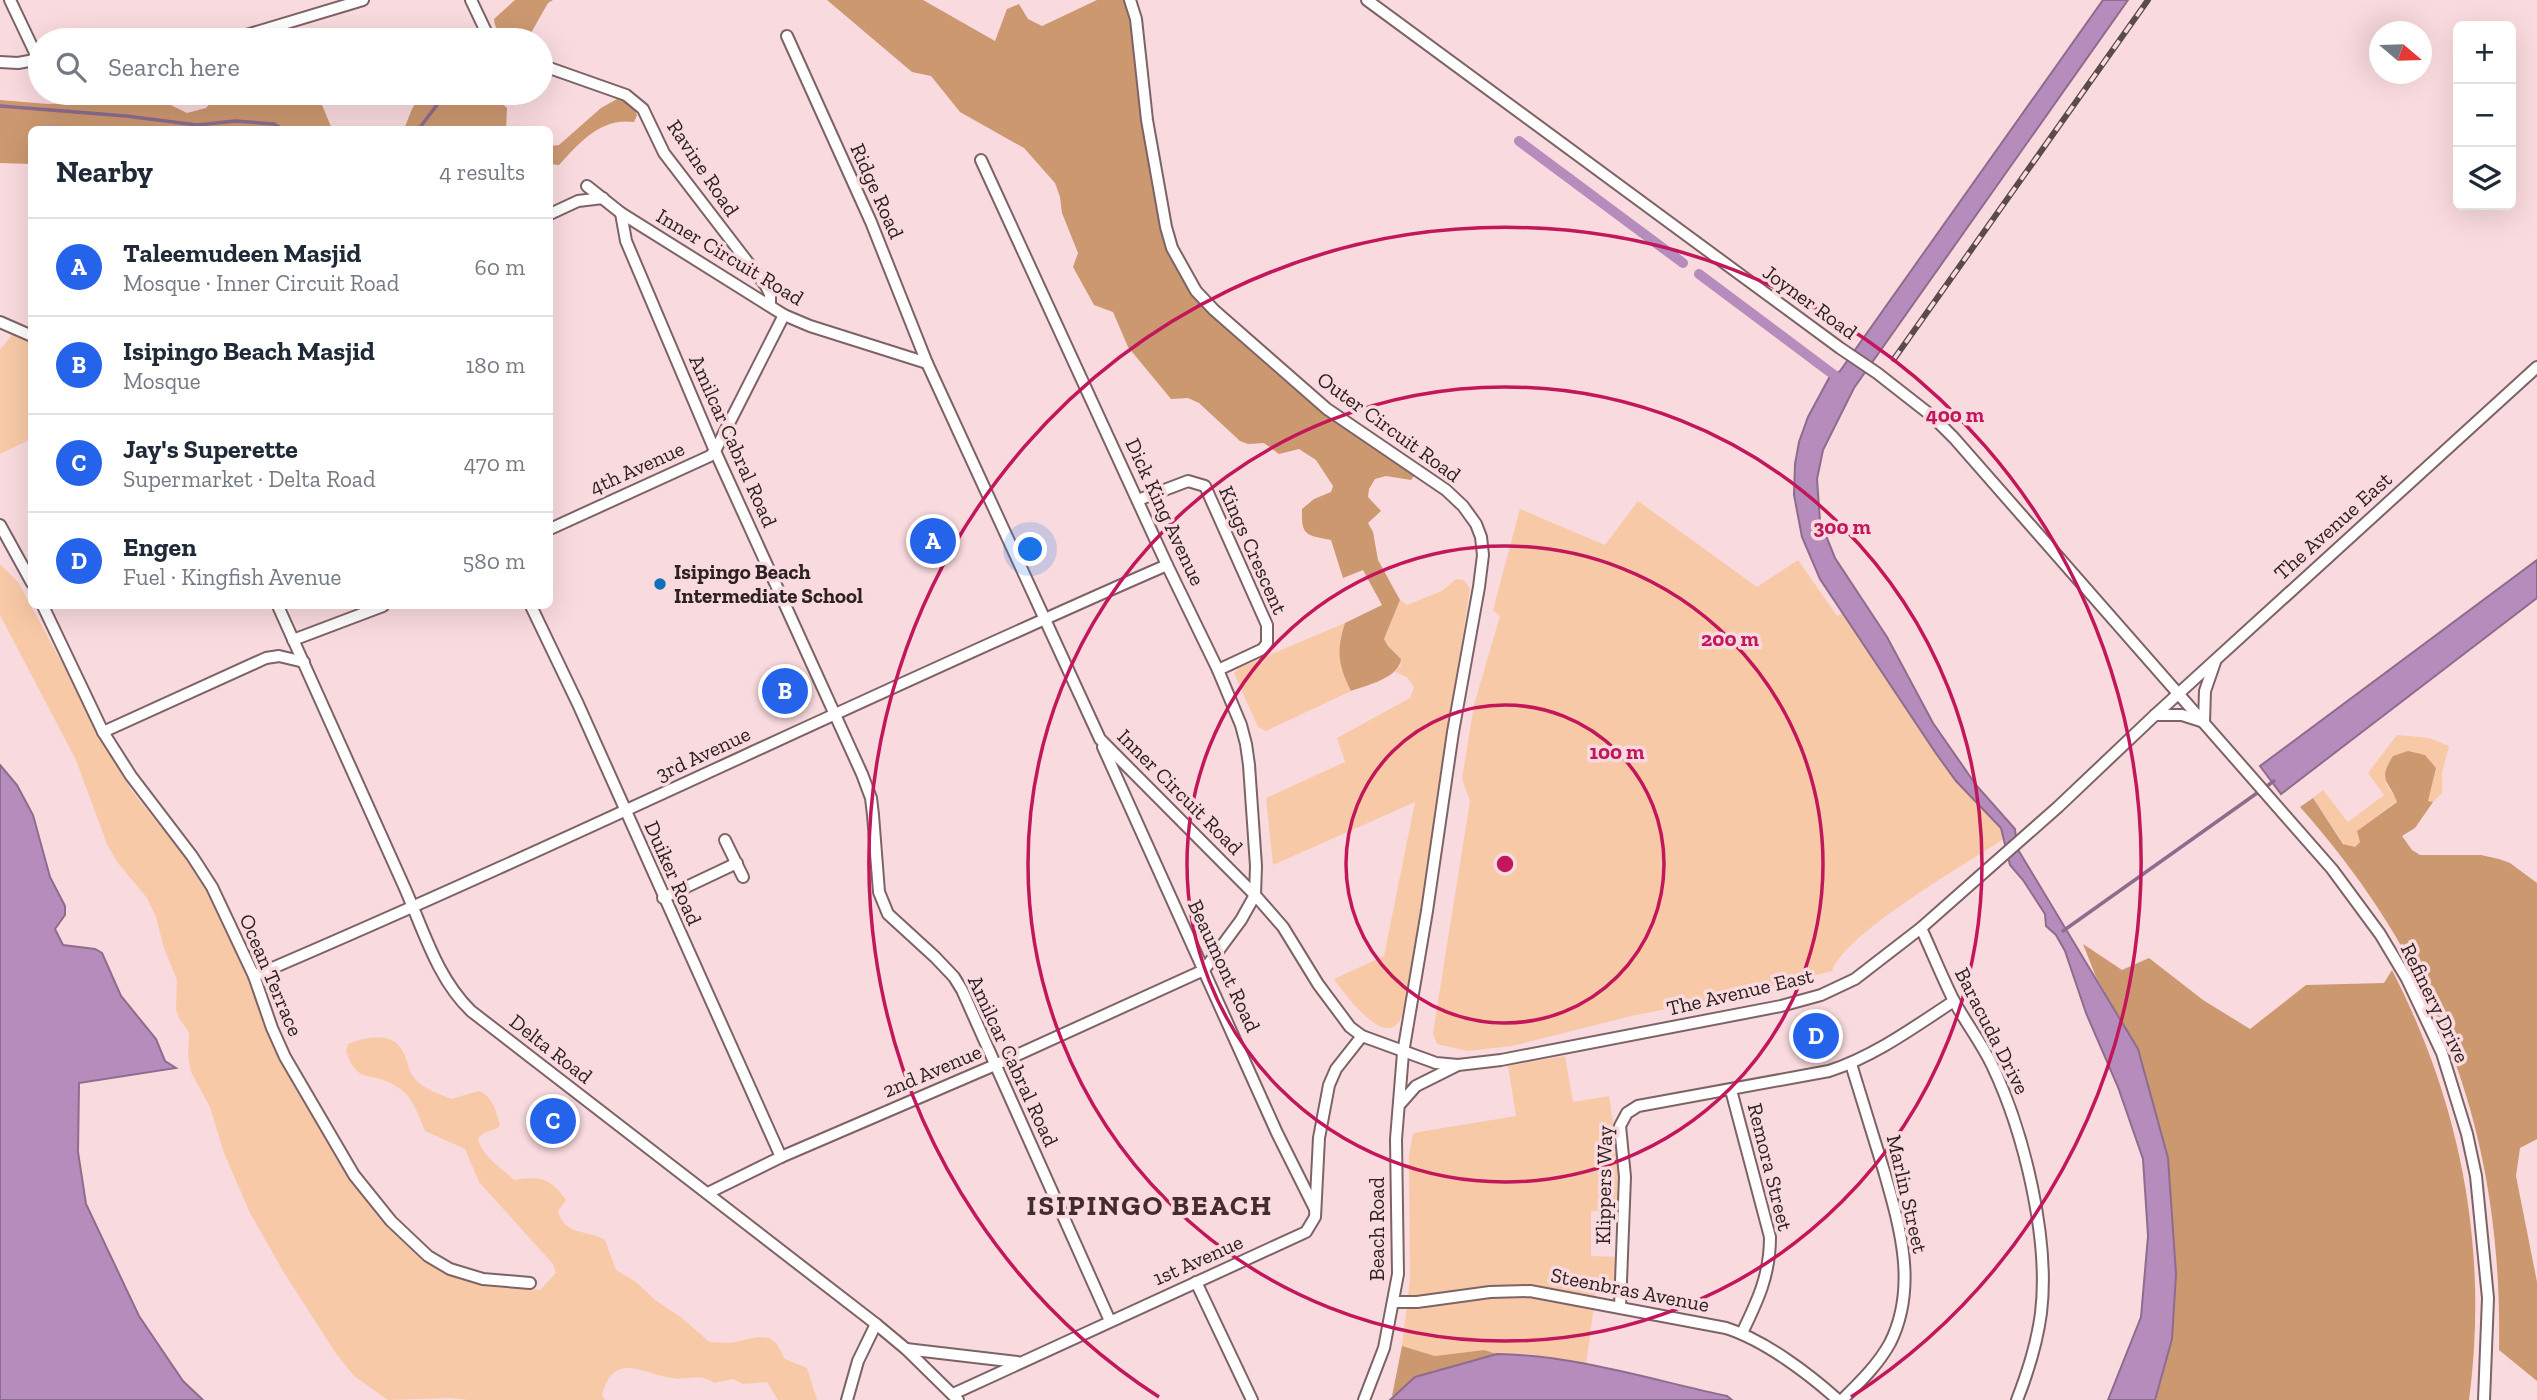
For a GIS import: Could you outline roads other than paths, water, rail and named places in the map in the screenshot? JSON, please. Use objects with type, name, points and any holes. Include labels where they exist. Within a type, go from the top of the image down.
[{"type":"street","points":[[10,0],[28,37]]},
{"type":"street","points":[[270,28],[363,0]]},
{"type":"street","points":[[471,0],[484,28]]},
{"type":"street","name":"Outer Circuit Road","points":[[1130,0],[1136,19],[1147,120],[1166,227],[1172,248],[1196,291],[1327,409],[1446,490],[1463,506],[1476,524],[1481,537],[1483,555],[1479,587],[1453,732],[1404,1053]]},
{"type":"street","name":"Joyner Road","points":[[1367,0],[1932,416],[2178,694]]},
{"type":"street","name":"Ridge Road","points":[[788,36],[871,222],[927,363]]},
{"type":"street","points":[[0,62],[28,61]]},
{"type":"street","name":"Ravine Road","points":[[553,69],[626,95],[638,103],[664,153],[766,286],[770,293],[770,306]]},
{"type":"street","name":"Dick King Avenue","points":[[981,160],[1218,670],[1246,744],[1256,866],[1255,895]]},
{"type":"street","name":"Inner Circuit Road","points":[[587,186],[621,213],[784,314],[810,326],[927,363],[1100,738],[1255,895],[1285,930],[1337,1013],[1362,1036],[1404,1053]]},
{"type":"street","points":[[553,213],[578,201],[603,198]]},
{"type":"street","name":"Amilcar Cabral Road","points":[[621,213],[626,241],[715,451],[871,798],[882,904],[887,914],[954,977],[962,990],[1110,1321]]},
{"type":"street","name":"4th Avenue","points":[[553,528],[704,460],[715,451],[784,314]]},
{"type":"street","points":[[0,321],[28,335]]},
{"type":"street","name":"The Avenue East","points":[[1404,1053],[1436,1063],[1458,1065],[1502,1060],[1781,1006],[1821,995],[1855,979],[1921,928],[2058,807],[2155,715],[2537,367]]},
{"type":"street","name":"Kings Crescent","points":[[1138,500],[1188,481],[1205,486],[1267,625],[1268,635],[1263,649],[1218,670]]},
{"type":"street","points":[[0,525],[28,576]]},
{"type":"street","name":"3rd Avenue","points":[[254,976],[414,908],[1167,565]]},
{"type":"street","name":"Ocean Terrace","points":[[44,609],[103,732],[131,776],[204,873],[254,976],[272,1028],[322,1123],[354,1175],[391,1221],[428,1256],[450,1269],[483,1279],[530,1283]]},
{"type":"street","name":"Delta Road","points":[[279,609],[449,988],[471,1011],[876,1324],[956,1397]]},
{"type":"street","points":[[293,640],[375,609]]},
{"type":"street","name":"Duiker Road","points":[[532,609],[781,1157]]},
{"type":"street","points":[[103,732],[266,658],[279,656],[304,662]]},
{"type":"street","points":[[2155,715],[2182,715],[2204,722],[2205,691],[2217,659]]},
{"type":"street","name":"Refinery Drive","points":[[2178,694],[2351,892],[2407,979],[2442,1053],[2467,1134],[2477,1188],[2488,1298],[2484,1400]]},
{"type":"street","name":"Beaumont Road","points":[[1100,738],[1277,1133],[1315,1209]]},
{"type":"street","points":[[726,840],[743,877]]},
{"type":"street","points":[[663,898],[737,863]]},
{"type":"street","name":"2nd Avenue","points":[[708,1192],[781,1157],[995,1065],[1204,970],[1241,920],[1255,895]]},
{"type":"street","name":"Baracuda Drive","points":[[1921,928],[1954,1001],[1984,1047],[2006,1097],[2022,1147],[2036,1214],[2041,1258],[2041,1313],[2035,1351],[2017,1400]]},
{"type":"street","points":[[1731,1090],[1829,1071],[1851,1064],[1888,1044],[1954,1001]]},
{"type":"street","name":"1st Avenue","points":[[956,1397],[1020,1362],[1302,1235],[1310,1228],[1315,1209],[1319,1138],[1329,1084],[1336,1069],[1362,1036]]},
{"type":"street","name":"Beach Road","points":[[1364,1400],[1384,1348],[1398,1273],[1396,1139],[1404,1053]]},
{"type":"street","name":"Marlin Street","points":[[1840,1400],[1868,1373],[1889,1344],[1900,1317],[1905,1279],[1902,1238],[1851,1064]]},
{"type":"street","points":[[1400,1105],[1416,1086],[1458,1065]]},
{"type":"street","name":"Klippers Way","points":[[1620,1307],[1625,1177],[1620,1126],[1623,1119],[1632,1108],[1731,1090]]},
{"type":"street","name":"Remora Street","points":[[1731,1090],[1770,1237],[1770,1260],[1765,1283],[1742,1333]]},
{"type":"street","points":[[1196,1282],[1252,1400]]},
{"type":"street","name":"Steenbras Avenue","points":[[1394,1302],[1514,1291],[1553,1295],[1716,1326],[1742,1333],[1840,1400]]},
{"type":"street","points":[[847,1400],[858,1361],[876,1324]]},
{"type":"street","points":[[906,1349],[1020,1362]]},
{"type":"waterway","points":[[421,126],[437,105]]},
{"type":"waterway","points":[[0,106],[126,116],[197,125],[235,121],[277,126]]},
{"type":"waterway","points":[[1519,141],[1683,263]]},
{"type":"waterway","points":[[1699,274],[1842,381]]},
{"type":"waterway","points":[[2063,931],[2274,781]]},
{"type":"railway","points":[[1894,359],[2148,0]]},
{"type":"place","name":"Taleemudeen Masjid","points":[[933,541]]},
{"type":"place","name":"Isipingo Beach Intermediate School","points":[[660,584]]},
{"type":"place","name":"Isipingo Beach Masjid","points":[[785,691]]},
{"type":"place","name":"Engen","points":[[1816,1036]]},
{"type":"place","name":"Jay's Superette","points":[[553,1121]]},
{"type":"district","name":"ISIPINGO BEACH","points":[[1150,1205]]}]
